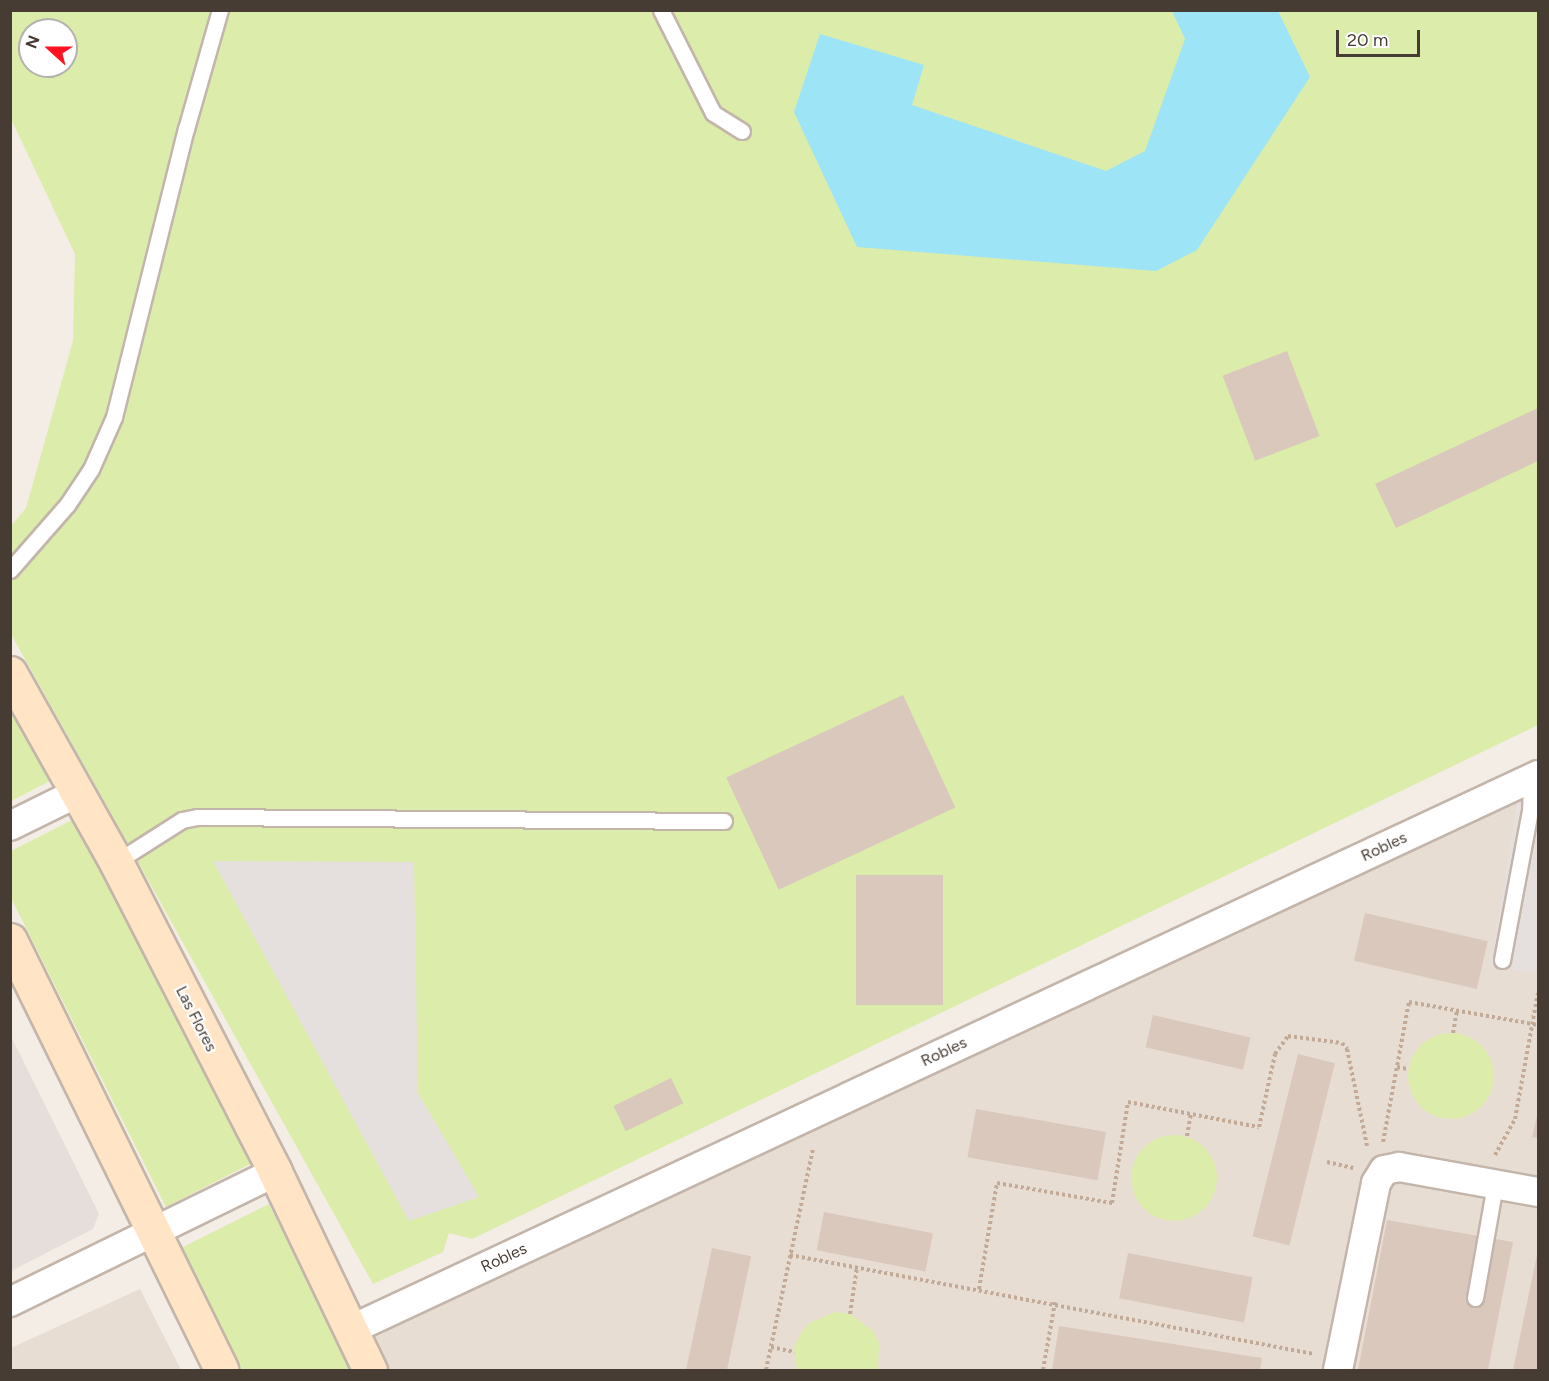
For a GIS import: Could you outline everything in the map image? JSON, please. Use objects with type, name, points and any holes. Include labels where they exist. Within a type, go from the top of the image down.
[{"type":"street","name":"Las Flores","points":[[10,673],[116,862],[274,1172],[370,1371]]},
{"type":"street","name":"Robles","points":[[350,1330],[1535,777]]},
{"type":"street","points":[[10,826],[77,793]]},
{"type":"street","points":[[10,940],[222,1371]]},
{"type":"street","points":[[1331,1363],[1376,1183],[1384,1170],[1399,1167],[1494,1172],[1539,1192]]},
{"type":"street","points":[[10,1302],[274,1172]]},
{"type":"lane","points":[[10,570],[85,478],[114,417],[186,129],[220,10]]},
{"type":"lane","points":[[661,10],[713,113],[742,131]]},
{"type":"lane","points":[[1502,960],[1535,777]]},
{"type":"lane","points":[[116,862],[164,831],[198,817],[724,821]]},
{"type":"lane","points":[[1475,1298],[1494,1172]]},
{"type":"path","points":[[1494,1172],[1515,1119],[1539,993]]},
{"type":"path","points":[[1382,1149],[1409,1002],[1539,1025]]},
{"type":"path","points":[[1453,1033],[1457,1010]]},
{"type":"path","points":[[979,1289],[997,1183],[1112,1203],[1128,1102],[1259,1127],[1275,1054],[1281,1040],[1288,1036],[1342,1043],[1347,1049],[1367,1146]]},
{"type":"path","points":[[1397,1067],[1408,1069]]},
{"type":"path","points":[[1187,1136],[1191,1114]]},
{"type":"path","points":[[766,1371],[813,1149]]},
{"type":"path","points":[[1327,1162],[1362,1170]]},
{"type":"path","points":[[790,1255],[1055,1302],[1331,1363]]},
{"type":"path","points":[[850,1314],[857,1267]]},
{"type":"path","points":[[1043,1371],[1055,1302]]},
{"type":"path","points":[[771,1347],[794,1352]]},
{"type":"shaded area","points":[[1538,775],[1538,1370],[370,1370],[350,1330]]},
{"type":"shaded area","points":[[1538,775],[1538,958],[1536,973],[1490,966],[1520,783]]},
{"type":"shaded area","points":[[213,861],[414,862],[418,1093],[479,1197],[409,1221]]},
{"type":"shaded area","points":[[10,1034],[99,1214],[93,1229],[11,1271]]},
{"type":"shaded area","points":[[140,1289],[181,1370],[11,1370],[11,1348]]},
{"type":"green space","points":[[11,11],[1538,11],[1538,725],[472,1239],[449,1233],[443,1252],[373,1284],[11,634],[11,526],[26,508],[73,341],[75,254],[11,119]]},
{"type":"green space","points":[[10,703],[54,779],[11,801],[10,801]]},
{"type":"green space","points":[[80,816],[254,1162],[166,1207],[11,898],[11,851]]},
{"type":"green space","points":[[1451,1033],[1468,1036],[1482,1045],[1491,1059],[1494,1076],[1491,1093],[1482,1107],[1468,1116],[1451,1119],[1434,1116],[1420,1107],[1411,1093],[1408,1076],[1411,1059],[1420,1045],[1434,1036]]},
{"type":"green space","points":[[1174,1135],[1191,1138],[1205,1147],[1214,1161],[1217,1178],[1214,1195],[1205,1209],[1191,1218],[1174,1221],[1157,1218],[1143,1209],[1134,1195],[1131,1178],[1134,1161],[1143,1147],[1157,1138]]},
{"type":"green space","points":[[269,1204],[352,1370],[242,1370],[181,1248]]},
{"type":"green space","points":[[835,1312],[850,1314],[873,1331],[879,1344],[878,1370],[797,1370],[794,1348],[800,1335],[809,1323]]},
{"type":"water","points":[[1172,11],[1278,11],[1310,77],[1197,250],[1156,271],[857,247],[794,112],[820,34],[924,65],[912,105],[1106,171],[1145,151],[1185,39]]},
{"type":"building","points":[[1287,351],[1320,436],[1255,461],[1223,376]]},
{"type":"building","points":[[1538,408],[1538,461],[1396,528],[1375,484]]},
{"type":"building","points":[[903,695],[955,807],[779,890],[726,777]]},
{"type":"building","points":[[856,875],[943,875],[943,1005],[856,1005]]},
{"type":"building","points":[[1365,913],[1488,941],[1477,989],[1354,961]]},
{"type":"building","points":[[1153,1015],[1250,1037],[1243,1070],[1146,1047]]},
{"type":"building","points":[[1298,1054],[1335,1063],[1289,1246],[1253,1236]]},
{"type":"building","points":[[671,1078],[683,1103],[626,1131],[613,1106]]},
{"type":"building","points":[[976,1109],[1106,1132],[1097,1180],[967,1157]]},
{"type":"building","points":[[1538,1112],[1538,1138],[1532,1137]]},
{"type":"building","points":[[824,1212],[933,1233],[926,1271],[817,1250]]},
{"type":"building","points":[[1387,1220],[1513,1242],[1488,1370],[1358,1370]]},
{"type":"building","points":[[712,1248],[751,1256],[727,1370],[686,1369]]},
{"type":"building","points":[[1128,1253],[1253,1277],[1244,1322],[1119,1298]]},
{"type":"building","points":[[1537,1255],[1538,1370],[1513,1370]]},
{"type":"building","points":[[1059,1326],[1262,1358],[1260,1370],[1052,1370]]}]
